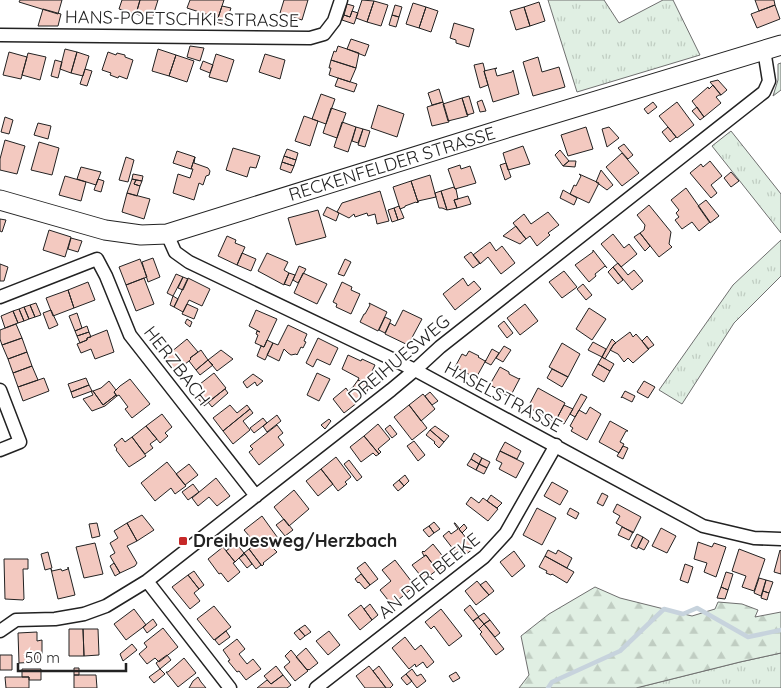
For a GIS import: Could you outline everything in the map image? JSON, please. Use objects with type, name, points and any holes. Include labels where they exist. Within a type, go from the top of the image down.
[{"type":"street","name":"HANS-POETSCHKI-STRASSE","points":[[0,35],[310,38],[324,34],[334,21],[341,0]]},
{"type":"street","name":"RECKENFELDER STRASSE","points":[[0,200],[105,230],[141,235],[167,234],[772,48]]},
{"type":"street","name":"DREIHUESWEG","points":[[0,631],[16,620],[55,619],[84,614],[106,606],[147,581],[415,370],[440,346],[764,92],[769,81],[772,48]]},
{"type":"street","name":"HASELSTRASSE","points":[[167,234],[175,252],[189,262],[415,370],[703,526],[754,538],[781,539]]},
{"type":"street","name":"HERZBACH","points":[[0,297],[97,259],[130,335],[256,496]]},
{"type":"street","points":[[0,390],[20,442],[0,450]]},
{"type":"street","name":"AN DER BEEKE","points":[[316,688],[484,557],[506,533],[556,445]]},
{"type":"street","points":[[147,581],[230,688]]},
{"type":"green space","points":[[548,0],[604,0],[619,23],[663,0],[673,0],[700,55],[577,92]]},
{"type":"green space","points":[[781,63],[781,90],[773,96],[778,80],[778,64]]},
{"type":"green space","points":[[731,131],[781,194],[781,233],[712,146]]},
{"type":"green space","points":[[781,240],[781,276],[734,323],[682,404],[659,390],[733,285]]},
{"type":"green space","points":[[595,587],[620,598],[692,616],[715,609],[718,602],[742,604],[758,610],[755,617],[781,612],[781,653],[636,688],[519,688],[529,675],[521,636],[549,614]]},
{"type":"green space","points":[[781,653],[781,688],[636,688],[740,662]]},
{"type":"building","points":[[20,0],[62,0],[58,14],[19,2]]},
{"type":"building","points":[[122,0],[140,0],[136,14],[119,9]]},
{"type":"building","points":[[140,0],[158,0],[152,19],[136,14]]},
{"type":"building","points":[[190,0],[224,0],[218,18],[187,8]]},
{"type":"building","points":[[284,0],[308,0],[302,20],[280,13]]},
{"type":"building","points":[[362,0],[374,1],[367,22],[356,18]]},
{"type":"building","points":[[755,0],[774,0],[775,5],[759,11]]},
{"type":"building","points":[[374,1],[388,5],[381,26],[367,22]]},
{"type":"building","points":[[539,2],[545,21],[530,26],[524,7]]},
{"type":"building","points":[[413,3],[426,7],[419,28],[406,24]]},
{"type":"building","points":[[347,4],[354,6],[350,17],[344,15]]},
{"type":"building","points":[[395,5],[402,7],[399,17],[392,15]]},
{"type":"building","points":[[775,5],[780,19],[757,28],[751,14]]},
{"type":"building","points":[[222,6],[231,8],[225,25],[216,22]]},
{"type":"building","points":[[426,7],[438,11],[431,32],[419,28]]},
{"type":"building","points":[[524,7],[530,26],[516,30],[510,11]]},
{"type":"building","points":[[43,9],[61,14],[58,26],[38,26]]},
{"type":"building","points":[[352,11],[358,13],[354,24],[342,20],[344,15],[350,17]]},
{"type":"building","points":[[392,15],[399,17],[396,27],[389,25]]},
{"type":"building","points":[[454,23],[474,29],[469,47],[456,43],[456,40],[450,38]]},
{"type":"building","points":[[351,39],[369,45],[365,56],[347,49]]},
{"type":"building","points":[[190,46],[204,48],[200,61],[187,57]]},
{"type":"building","points":[[338,46],[359,53],[356,68],[331,60]]},
{"type":"building","points":[[65,49],[77,52],[71,73],[60,69]]},
{"type":"building","points":[[158,49],[176,55],[169,76],[152,71]]},
{"type":"building","points":[[9,52],[27,57],[21,79],[3,75]]},
{"type":"building","points":[[77,52],[89,56],[83,76],[71,73]]},
{"type":"building","points":[[108,52],[116,55],[117,53],[125,55],[125,57],[133,60],[127,79],[119,76],[118,78],[102,70]]},
{"type":"building","points":[[28,53],[46,57],[40,80],[22,75]]},
{"type":"building","points":[[216,54],[234,60],[227,82],[209,77]]},
{"type":"building","points":[[265,54],[285,60],[280,79],[259,72]]},
{"type":"building","points":[[176,55],[194,61],[187,82],[169,76]]},
{"type":"building","points":[[538,57],[542,72],[559,67],[565,87],[533,96],[523,62]]},
{"type":"building","points":[[55,60],[62,62],[58,78],[51,76]]},
{"type":"building","points":[[331,60],[356,68],[350,82],[329,75]]},
{"type":"building","points":[[203,61],[213,65],[210,73],[200,69]]},
{"type":"building","points":[[483,63],[488,85],[480,88],[474,65]]},
{"type":"building","points":[[497,68],[495,69],[497,76],[512,72],[513,70],[519,94],[493,102],[484,71]]},
{"type":"building","points":[[85,69],[92,71],[87,86],[80,84]]},
{"type":"building","points":[[338,78],[357,84],[354,92],[335,86]]},
{"type":"building","points":[[718,80],[727,90],[721,95],[710,82]]},
{"type":"building","points":[[713,85],[721,95],[716,97],[721,103],[704,117],[692,101]]},
{"type":"building","points":[[439,89],[443,102],[432,105],[428,93]]},
{"type":"building","points":[[321,94],[335,99],[326,124],[312,119]]},
{"type":"building","points":[[469,96],[474,113],[467,115],[462,98]]},
{"type":"building","points":[[462,98],[468,116],[448,121],[443,104]]},
{"type":"building","points":[[482,100],[486,111],[480,112],[477,102]]},
{"type":"building","points":[[443,102],[449,122],[432,126],[427,107]]},
{"type":"building","points":[[653,102],[657,107],[648,114],[644,109]]},
{"type":"building","points":[[677,102],[694,125],[677,138],[659,116]]},
{"type":"building","points":[[378,105],[404,114],[397,137],[371,128]]},
{"type":"building","points":[[697,107],[704,117],[700,120],[692,111]]},
{"type":"building","points":[[331,108],[346,113],[337,138],[323,133]]},
{"type":"building","points":[[304,116],[318,121],[310,146],[295,141]]},
{"type":"building","points":[[5,117],[13,120],[9,134],[1,132]]},
{"type":"building","points":[[342,122],[356,127],[348,152],[334,147]]},
{"type":"building","points":[[38,123],[51,126],[48,139],[34,135]]},
{"type":"building","points":[[356,127],[363,129],[358,143],[352,141]]},
{"type":"building","points":[[586,127],[593,149],[568,156],[561,135]]},
{"type":"building","points":[[609,127],[619,138],[607,147],[602,129]]},
{"type":"building","points":[[668,127],[676,137],[670,142],[662,132]]},
{"type":"building","points":[[363,129],[370,131],[365,147],[358,145]]},
{"type":"building","points":[[5,140],[25,146],[17,174],[0,170],[0,159]]},
{"type":"building","points":[[39,142],[59,148],[52,175],[31,170]]},
{"type":"building","points":[[624,144],[633,155],[628,159],[618,148]]},
{"type":"building","points":[[523,146],[530,164],[508,170],[503,153]]},
{"type":"building","points":[[233,148],[260,156],[256,168],[250,167],[247,177],[226,170]]},
{"type":"building","points":[[287,149],[298,153],[296,160],[284,156]]},
{"type":"building","points":[[560,150],[569,161],[563,166],[555,155]]},
{"type":"building","points":[[177,151],[195,157],[191,169],[173,163]]},
{"type":"building","points":[[622,153],[639,173],[622,186],[606,167]]},
{"type":"building","points":[[284,156],[296,160],[294,166],[282,162]]},
{"type":"building","points":[[126,157],[134,160],[128,182],[119,180]]},
{"type":"building","points":[[195,157],[194,163],[208,168],[210,171],[203,185],[199,183],[194,200],[173,193],[178,174],[190,178]]},
{"type":"building","points":[[569,161],[576,161],[575,167],[563,166]]},
{"type":"building","points":[[710,161],[722,176],[711,185],[717,193],[711,198],[690,173],[701,164],[703,167]]},
{"type":"building","points":[[282,162],[294,166],[291,173],[280,169]]},
{"type":"building","points":[[506,163],[511,177],[505,180],[500,165]]},
{"type":"building","points":[[460,165],[461,169],[470,166],[476,183],[455,189],[448,169]]},
{"type":"building","points":[[81,167],[101,172],[96,185],[77,179]]},
{"type":"building","points":[[601,170],[613,185],[607,190],[596,182]]},
{"type":"building","points":[[731,172],[739,181],[731,187],[724,178]]},
{"type":"building","points":[[133,174],[143,176],[142,181],[132,179]]},
{"type":"building","points":[[579,174],[599,183],[589,203],[570,194],[581,176]]},
{"type":"building","points":[[430,175],[436,197],[418,202],[411,181]]},
{"type":"building","points":[[65,176],[86,182],[81,201],[59,195]]},
{"type":"building","points":[[98,179],[104,181],[101,192],[94,190]]},
{"type":"building","points":[[132,179],[136,180],[134,184],[140,186],[137,196],[127,193]]},
{"type":"building","points":[[136,180],[142,181],[140,186],[134,184]]},
{"type":"building","points":[[411,181],[418,202],[400,209],[393,187]]},
{"type":"building","points":[[454,187],[458,199],[454,200],[457,208],[447,210],[441,191]]},
{"type":"building","points":[[686,188],[710,222],[699,231],[692,222],[682,229],[675,220],[679,217],[676,213],[679,210],[671,200]]},
{"type":"building","points":[[563,190],[577,198],[574,205],[560,198]]},
{"type":"building","points":[[380,191],[389,221],[377,224],[375,214],[368,216],[367,213],[355,217],[354,214],[349,218],[337,212],[342,203]]},
{"type":"building","points":[[441,191],[447,210],[439,208],[435,193]]},
{"type":"building","points":[[127,193],[150,199],[144,219],[122,212]]},
{"type":"building","points":[[468,196],[471,204],[457,208],[454,200]]},
{"type":"building","points":[[706,200],[719,216],[710,223],[698,206]]},
{"type":"building","points":[[649,205],[671,232],[669,244],[672,247],[659,257],[640,233],[644,230],[645,225],[637,215]]},
{"type":"building","points":[[399,206],[404,218],[398,220],[394,208]]},
{"type":"building","points":[[327,207],[339,213],[336,221],[323,215]]},
{"type":"building","points":[[394,208],[398,220],[392,222],[388,210]]},
{"type":"building","points":[[318,210],[326,237],[296,245],[288,218]]},
{"type":"building","points":[[548,212],[559,225],[548,233],[550,235],[537,246],[530,236],[526,239],[513,223],[524,214],[531,224]]},
{"type":"building","points":[[0,219],[6,220],[2,232],[0,231]]},
{"type":"building","points":[[516,226],[526,239],[520,244],[503,236]]},
{"type":"building","points":[[49,230],[71,237],[65,257],[43,250]]},
{"type":"building","points":[[640,233],[650,246],[645,251],[634,237]]},
{"type":"building","points":[[613,234],[624,248],[629,244],[637,254],[621,267],[601,244]]},
{"type":"building","points":[[227,236],[236,240],[235,243],[245,247],[237,265],[218,256]]},
{"type":"building","points":[[71,238],[82,241],[78,252],[68,249]]},
{"type":"building","points":[[490,242],[496,251],[502,246],[515,263],[501,274],[488,257],[480,264],[473,255]]},
{"type":"building","points":[[593,250],[607,268],[605,266],[589,282],[575,265],[593,252]]},
{"type":"building","points":[[471,252],[480,263],[473,268],[464,257]]},
{"type":"building","points":[[242,253],[256,259],[251,271],[237,265]]},
{"type":"building","points":[[267,253],[288,262],[284,270],[289,273],[284,285],[258,271]]},
{"type":"building","points":[[153,258],[160,277],[148,282],[142,262]]},
{"type":"building","points":[[140,259],[147,277],[126,285],[119,267]]},
{"type":"building","points":[[345,259],[351,262],[344,276],[338,274]]},
{"type":"building","points":[[618,263],[628,275],[634,270],[643,281],[632,290],[613,267]]},
{"type":"building","points":[[0,264],[8,267],[4,281],[0,281]]},
{"type":"building","points":[[299,266],[306,269],[298,283],[293,280]]},
{"type":"building","points":[[613,267],[623,280],[618,284],[608,272]]},
{"type":"building","points":[[564,271],[577,287],[562,298],[549,282]]},
{"type":"building","points":[[289,273],[295,275],[290,286],[284,284]]},
{"type":"building","points":[[303,273],[327,284],[317,304],[294,293]]},
{"type":"building","points":[[176,274],[183,277],[173,296],[167,293]]},
{"type":"building","points":[[183,277],[188,279],[183,290],[178,288]]},
{"type":"building","points":[[144,278],[154,304],[136,311],[126,285]]},
{"type":"building","points":[[188,278],[210,289],[202,306],[189,300],[183,312],[174,307]]},
{"type":"building","points":[[463,278],[468,286],[474,281],[481,289],[455,310],[443,294]]},
{"type":"building","points":[[88,282],[95,300],[74,308],[68,290]]},
{"type":"building","points":[[342,282],[352,287],[351,290],[360,294],[351,314],[336,307],[337,304],[333,302]]},
{"type":"building","points":[[583,284],[592,295],[586,300],[577,289]]},
{"type":"building","points":[[68,290],[74,308],[53,316],[46,298]]},
{"type":"building","points":[[173,296],[178,299],[174,307],[170,305]]},
{"type":"building","points":[[36,303],[41,315],[35,317],[30,305]]},
{"type":"building","points":[[369,303],[387,312],[378,331],[360,322],[370,305]]},
{"type":"building","points":[[187,304],[198,309],[194,319],[182,314]]},
{"type":"building","points":[[525,304],[538,321],[520,335],[507,318]]},
{"type":"building","points":[[30,305],[35,317],[29,319],[24,307]]},
{"type":"building","points":[[24,307],[29,319],[24,321],[19,309]]},
{"type":"building","points":[[589,308],[606,319],[592,340],[576,329]]},
{"type":"building","points":[[19,309],[24,321],[18,323],[13,311]]},
{"type":"building","points":[[51,310],[58,325],[49,329],[43,313]]},
{"type":"building","points":[[256,310],[277,319],[264,347],[255,343],[258,335],[256,334],[257,331],[260,332],[249,326]]},
{"type":"building","points":[[403,310],[422,319],[408,345],[385,334],[390,323],[395,326]]},
{"type":"building","points":[[13,311],[18,323],[5,328],[1,316]]},
{"type":"building","points":[[77,313],[82,328],[75,331],[69,316]]},
{"type":"building","points":[[385,317],[391,320],[385,333],[379,330]]},
{"type":"building","points":[[187,319],[192,322],[190,327],[185,323]]},
{"type":"building","points":[[504,321],[513,333],[507,338],[498,326]]},
{"type":"building","points":[[16,324],[22,338],[2,345],[0,330]]},
{"type":"building","points":[[288,325],[307,334],[304,341],[306,342],[297,355],[291,355],[284,349],[279,361],[267,355],[273,343],[278,345]]},
{"type":"building","points":[[87,326],[89,332],[77,336],[75,331]]},
{"type":"building","points":[[107,330],[114,352],[95,359],[91,349],[81,353],[77,344]]},
{"type":"building","points":[[89,332],[91,337],[80,343],[77,336]]},
{"type":"building","points":[[630,332],[633,337],[636,334],[649,349],[633,363],[628,358],[624,362],[618,354],[610,350],[614,344]]},
{"type":"building","points":[[647,336],[654,345],[648,349],[642,341]]},
{"type":"building","points":[[22,338],[27,352],[8,359],[2,345]]},
{"type":"building","points":[[318,338],[338,348],[330,365],[317,359],[313,367],[306,363]]},
{"type":"building","points":[[187,339],[198,352],[176,371],[165,357]]},
{"type":"building","points":[[612,339],[616,343],[605,359],[602,357]]},
{"type":"building","points":[[267,340],[273,343],[265,360],[257,356],[261,346],[264,347]]},
{"type":"building","points":[[593,342],[606,349],[602,357],[588,350]]},
{"type":"building","points":[[562,343],[580,354],[568,377],[549,367]]},
{"type":"building","points":[[504,346],[511,350],[503,362],[496,358]]},
{"type":"building","points":[[492,349],[499,353],[491,365],[485,362]]},
{"type":"building","points":[[201,350],[208,360],[196,370],[189,361],[190,358]]},
{"type":"building","points":[[221,350],[233,359],[217,371],[208,360]]},
{"type":"building","points":[[469,351],[486,360],[476,378],[455,367],[462,354],[466,356]]},
{"type":"building","points":[[27,352],[32,366],[13,373],[8,359]]},
{"type":"building","points":[[348,355],[375,365],[366,384],[342,369]]},
{"type":"building","points":[[602,357],[614,364],[610,371],[598,364]]},
{"type":"building","points":[[208,360],[213,365],[200,375],[196,370]]},
{"type":"building","points":[[598,364],[610,371],[604,382],[592,375]]},
{"type":"building","points":[[32,366],[38,380],[18,387],[13,373]]},
{"type":"building","points":[[500,367],[509,372],[509,374],[520,378],[510,397],[489,386]]},
{"type":"building","points":[[552,369],[568,377],[562,387],[547,378]]},
{"type":"building","points":[[214,373],[226,388],[204,406],[197,397],[205,391],[200,384]]},
{"type":"building","points":[[317,373],[330,379],[319,401],[307,395]]},
{"type":"building","points":[[253,374],[263,381],[257,386],[255,382],[247,388],[243,382]]},
{"type":"building","points":[[44,378],[49,391],[23,401],[18,387]]},
{"type":"building","points":[[86,378],[89,385],[71,392],[68,384]]},
{"type":"building","points":[[130,379],[150,404],[132,418],[125,409],[128,407],[119,395],[117,396],[114,392]]},
{"type":"building","points":[[358,380],[370,385],[366,393],[360,397],[362,399],[344,413],[333,399],[346,388],[348,391]]},
{"type":"building","points":[[109,381],[116,390],[114,392],[116,395],[103,405],[93,391],[101,388]]},
{"type":"building","points":[[644,381],[655,387],[648,398],[637,392]]},
{"type":"building","points":[[89,385],[92,391],[73,398],[71,392]]},
{"type":"building","points":[[538,388],[565,403],[555,422],[528,407]]},
{"type":"building","points":[[225,389],[228,393],[212,407],[208,402]]},
{"type":"building","points":[[91,391],[93,391],[103,405],[117,396],[105,406],[92,411],[83,399],[93,395]]},
{"type":"building","points":[[625,391],[635,396],[632,402],[621,398]]},
{"type":"building","points":[[430,392],[438,401],[432,405],[425,396]]},
{"type":"building","points":[[423,394],[435,409],[421,421],[409,405]]},
{"type":"building","points":[[581,394],[587,397],[575,417],[570,414]]},
{"type":"building","points":[[230,405],[237,413],[247,405],[250,409],[223,431],[213,418]]},
{"type":"building","points":[[409,405],[427,428],[412,440],[394,417]]},
{"type":"building","points":[[564,405],[573,409],[564,424],[556,420]]},
{"type":"building","points":[[590,407],[601,414],[587,440],[571,431],[573,428],[570,426],[579,410],[586,414]]},
{"type":"building","points":[[250,409],[253,413],[243,421],[250,430],[233,444],[223,431]]},
{"type":"building","points":[[162,414],[172,427],[165,433],[168,436],[160,443],[146,426]]},
{"type":"building","points":[[277,415],[281,421],[267,432],[263,426]]},
{"type":"building","points":[[263,418],[267,423],[254,433],[250,428]]},
{"type":"building","points":[[329,419],[331,421],[325,429],[321,425]]},
{"type":"building","points":[[610,421],[628,431],[626,431],[620,442],[624,444],[619,453],[599,442]]},
{"type":"building","points":[[378,424],[390,439],[378,449],[381,452],[379,454],[364,436]]},
{"type":"building","points":[[277,425],[283,433],[278,437],[284,445],[259,465],[249,452],[253,449],[250,446]]},
{"type":"building","points":[[390,425],[397,434],[392,438],[385,429]]},
{"type":"building","points":[[146,426],[157,439],[150,444],[153,448],[145,454],[132,437]]},
{"type":"building","points":[[435,426],[449,436],[444,442],[430,430]]},
{"type":"building","points":[[430,430],[444,442],[439,448],[426,435]]},
{"type":"building","points":[[364,436],[379,454],[376,456],[373,453],[361,462],[350,447]]},
{"type":"building","points":[[132,437],[146,456],[129,467],[114,445],[122,438],[125,442]]},
{"type":"building","points":[[414,441],[425,455],[418,461],[407,446]]},
{"type":"building","points":[[505,442],[521,451],[517,459],[500,451]]},
{"type":"building","points":[[623,446],[628,448],[623,459],[617,456]]},
{"type":"building","points":[[500,451],[524,463],[516,478],[499,469],[502,463],[496,460]]},
{"type":"building","points":[[474,453],[482,458],[479,464],[471,459]]},
{"type":"building","points":[[336,457],[351,477],[345,482],[347,484],[338,491],[321,469]]},
{"type":"building","points":[[482,458],[490,462],[487,468],[479,464]]},
{"type":"building","points":[[471,459],[479,464],[476,470],[467,465]]},
{"type":"building","points":[[349,460],[362,477],[357,481],[344,464]]},
{"type":"building","points":[[167,462],[186,486],[175,494],[171,488],[155,501],[141,483]]},
{"type":"building","points":[[189,464],[198,475],[185,485],[176,474]]},
{"type":"building","points":[[479,464],[487,468],[484,474],[476,470]]},
{"type":"building","points":[[321,469],[333,484],[318,496],[306,481]]},
{"type":"building","points":[[405,475],[409,481],[404,486],[399,480]]},
{"type":"building","points":[[216,478],[230,496],[217,506],[209,497],[198,506],[192,498]]},
{"type":"building","points":[[399,480],[404,486],[398,491],[393,485]]},
{"type":"building","points":[[552,482],[568,491],[560,505],[544,496]]},
{"type":"building","points":[[193,484],[199,492],[188,500],[182,492]]},
{"type":"building","points":[[294,490],[309,509],[289,526],[274,507]]},
{"type":"building","points":[[602,493],[608,496],[603,506],[597,503]]},
{"type":"building","points":[[491,495],[502,503],[497,508],[487,501]]},
{"type":"building","points":[[471,497],[479,503],[483,498],[498,509],[488,521],[466,504]]},
{"type":"building","points":[[617,504],[641,517],[633,533],[616,523],[620,516],[613,512]]},
{"type":"building","points":[[537,508],[556,518],[542,545],[523,535]]},
{"type":"building","points":[[570,508],[579,513],[576,519],[567,514]]},
{"type":"building","points":[[142,515],[154,530],[137,541],[127,523]]},
{"type":"building","points":[[262,516],[280,541],[272,547],[277,552],[263,563],[262,566],[249,549],[253,546],[248,539],[250,537],[244,530]]},
{"type":"building","points":[[284,519],[293,530],[285,536],[276,525]]},
{"type":"building","points":[[434,522],[440,529],[434,533],[429,526]]},
{"type":"building","points":[[97,523],[100,536],[92,538],[89,524]]},
{"type":"building","points":[[127,523],[137,541],[127,546],[137,563],[135,566],[120,573],[110,556],[115,553],[110,543],[118,538],[114,531]]},
{"type":"building","points":[[454,523],[474,548],[464,556],[460,551],[457,554],[443,536],[449,531],[451,534],[458,529]]},
{"type":"building","points":[[464,524],[467,528],[462,533],[459,529]]},
{"type":"building","points":[[429,526],[434,533],[429,537],[423,530]]},
{"type":"building","points":[[622,527],[633,532],[629,540],[618,535]]},
{"type":"building","points":[[661,528],[676,536],[667,553],[652,546]]},
{"type":"building","points":[[637,534],[643,537],[637,549],[631,546]]},
{"type":"building","points":[[643,537],[649,541],[644,550],[638,547]]},
{"type":"building","points":[[698,542],[712,547],[714,543],[726,547],[716,577],[704,572],[707,563],[694,559]]},
{"type":"building","points":[[95,543],[103,574],[84,578],[76,547]]},
{"type":"building","points":[[236,543],[244,553],[235,562],[226,551]]},
{"type":"building","points":[[433,544],[449,564],[438,573],[422,552]]},
{"type":"building","points":[[223,547],[240,572],[228,582],[221,573],[219,574],[208,559]]},
{"type":"building","points":[[249,549],[261,565],[256,569],[244,553]]},
{"type":"building","points":[[739,549],[765,559],[754,591],[742,587],[746,576],[732,571]]},
{"type":"building","points":[[548,550],[556,554],[558,550],[572,558],[567,568],[545,556]]},
{"type":"building","points":[[514,551],[525,566],[512,577],[500,562]]},
{"type":"building","points":[[781,551],[781,574],[774,572]]},
{"type":"building","points":[[48,552],[52,568],[45,570],[41,554]]},
{"type":"building","points":[[245,554],[252,564],[247,568],[239,558]]},
{"type":"building","points":[[426,555],[437,570],[424,580],[412,565]]},
{"type":"building","points":[[545,556],[574,572],[567,583],[552,574],[546,573],[547,571],[539,567]]},
{"type":"building","points":[[4,559],[28,559],[28,569],[23,569],[23,600],[5,599]]},
{"type":"building","points":[[395,560],[415,586],[392,605],[380,590],[391,581],[382,570]]},
{"type":"building","points":[[365,562],[378,579],[370,585],[357,568]]},
{"type":"building","points":[[114,563],[120,573],[115,576],[110,566]]},
{"type":"building","points":[[685,564],[693,567],[688,583],[680,580]]},
{"type":"building","points":[[68,567],[75,595],[58,599],[51,569],[52,571],[61,569],[62,571],[68,569]]},
{"type":"building","points":[[194,571],[204,585],[199,589],[188,575]]},
{"type":"building","points":[[726,572],[733,574],[728,590],[721,587]]},
{"type":"building","points":[[361,574],[370,585],[365,589],[355,579]]},
{"type":"building","points":[[188,575],[199,589],[194,593],[200,601],[190,609],[172,587]]},
{"type":"building","points":[[759,578],[766,580],[761,596],[754,593]]},
{"type":"building","points":[[766,580],[773,582],[769,593],[763,591]]},
{"type":"building","points":[[477,581],[489,595],[476,605],[465,591]]},
{"type":"building","points":[[486,581],[494,591],[489,595],[480,585]]},
{"type":"building","points":[[721,587],[728,590],[725,599],[717,598]]},
{"type":"building","points":[[763,591],[769,593],[767,600],[761,598]]},
{"type":"building","points":[[370,604],[378,615],[372,620],[364,609]]},
{"type":"building","points":[[361,605],[372,620],[360,630],[348,615]]},
{"type":"building","points":[[470,605],[479,617],[473,621],[464,610]]},
{"type":"building","points":[[214,606],[231,627],[214,640],[197,619]]},
{"type":"building","points":[[134,609],[146,625],[126,640],[114,624]]},
{"type":"building","points":[[441,609],[462,636],[449,646],[434,626],[431,629],[425,622]]},
{"type":"building","points":[[484,613],[490,620],[484,624],[478,617]]},
{"type":"building","points":[[478,617],[484,624],[479,629],[473,621]]},
{"type":"building","points":[[153,619],[157,625],[147,633],[143,627]]},
{"type":"building","points":[[490,620],[500,633],[495,637],[484,624]]},
{"type":"building","points":[[484,624],[504,649],[496,655],[480,634],[482,632],[479,629]]},
{"type":"building","points":[[305,625],[311,632],[305,636],[299,629]]},
{"type":"building","points":[[163,628],[178,647],[159,662],[155,658],[147,664],[139,654],[147,647],[144,643]]},
{"type":"building","points":[[69,629],[83,629],[84,656],[69,656]]},
{"type":"building","points":[[83,629],[98,629],[99,655],[84,656]]},
{"type":"building","points":[[299,629],[305,636],[300,640],[294,633]]},
{"type":"building","points":[[226,631],[230,637],[219,645],[215,640]]},
{"type":"building","points":[[329,631],[340,645],[328,655],[316,641]]},
{"type":"building","points":[[37,632],[37,641],[42,640],[42,654],[38,654],[38,662],[19,663],[18,633]]},
{"type":"building","points":[[405,637],[415,650],[421,645],[434,662],[427,668],[423,662],[416,667],[415,664],[409,669],[392,648]]},
{"type":"building","points":[[237,639],[245,649],[239,654],[247,664],[253,659],[261,669],[246,680],[228,661],[230,660],[223,650]]},
{"type":"building","points":[[132,644],[137,650],[123,661],[120,654]]},
{"type":"building","points":[[306,648],[318,663],[309,670],[296,657]]},
{"type":"building","points":[[291,650],[308,671],[295,681],[284,667],[290,662],[285,656]]},
{"type":"building","points":[[0,655],[12,655],[12,670],[0,670]]},
{"type":"building","points":[[167,655],[171,660],[160,669],[156,663]]},
{"type":"building","points":[[184,658],[196,673],[178,687],[166,672]]},
{"type":"building","points":[[276,666],[283,675],[271,684],[264,676]]},
{"type":"building","points":[[369,666],[386,688],[365,688],[356,676]]},
{"type":"building","points":[[379,666],[393,685],[390,688],[386,688],[373,671]]},
{"type":"building","points":[[74,668],[79,668],[79,675],[74,675]]},
{"type":"building","points":[[22,669],[41,669],[41,680],[29,680],[29,677],[22,677]]},
{"type":"building","points":[[160,669],[165,674],[154,683],[149,677]]},
{"type":"building","points":[[412,669],[417,676],[421,674],[426,681],[417,688],[406,674]]},
{"type":"building","points":[[456,672],[460,678],[453,682],[449,676]]},
{"type":"building","points":[[406,674],[412,681],[407,685],[401,678]]},
{"type":"building","points":[[74,675],[96,675],[97,688],[74,688]]},
{"type":"building","points":[[283,675],[291,685],[287,688],[257,688],[267,680],[271,684]]},
{"type":"building","points":[[5,677],[29,677],[29,688],[6,688]]},
{"type":"building","points":[[198,677],[206,688],[189,688],[193,681]]},
{"type":"waterway","name":"HERZBACH","points":[[548,688],[552,682],[620,651],[664,609],[683,614],[697,608],[748,637],[781,630]]},
{"type":"place","name":"Dreihuesweg/Herzbach","points":[[183,541]]}]
